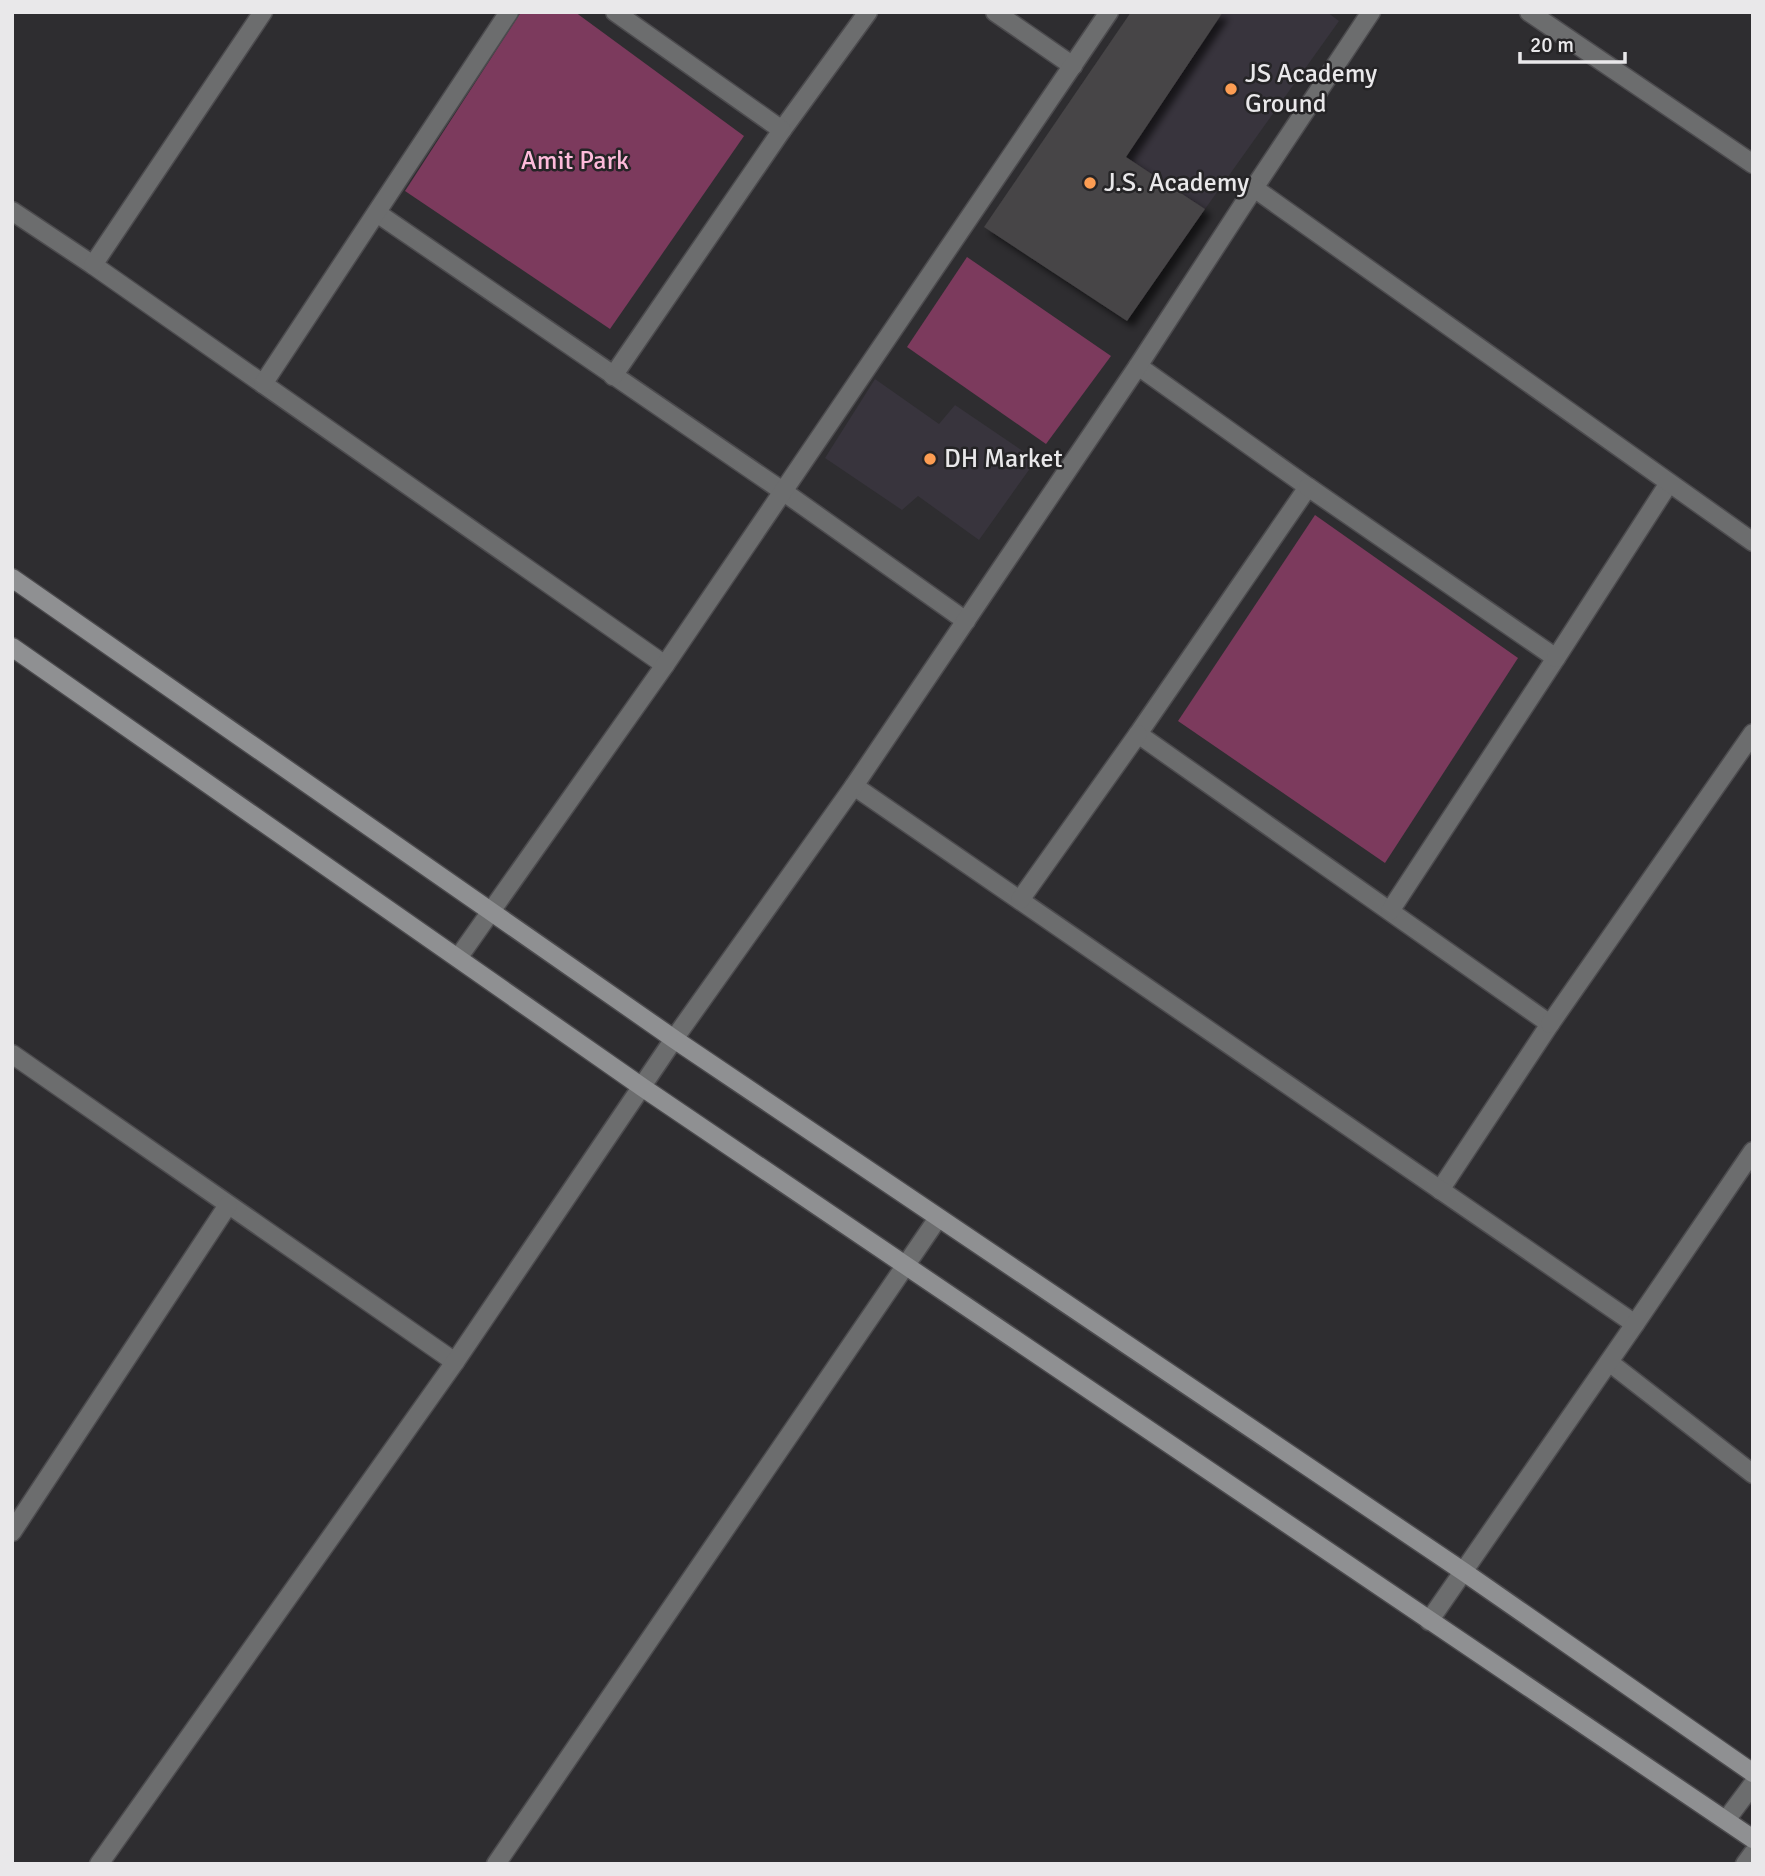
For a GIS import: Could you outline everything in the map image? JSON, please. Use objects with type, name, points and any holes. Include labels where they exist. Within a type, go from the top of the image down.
[{"type":"street","points":[[93,265],[263,12]]},
{"type":"street","points":[[264,384],[509,12]]},
{"type":"street","points":[[615,12],[782,130]]},
{"type":"street","points":[[613,376],[782,130],[868,12]]},
{"type":"street","points":[[995,12],[1073,65]]},
{"type":"street","points":[[458,958],[666,665],[1109,12]]},
{"type":"street","points":[[99,1864],[455,1362],[674,1039],[854,786],[1138,366],[1371,12]]},
{"type":"street","points":[[1529,12],[1753,164]]},
{"type":"street","points":[[1254,188],[1753,542]]},
{"type":"street","points":[[12,211],[666,665]]},
{"type":"street","points":[[377,213],[784,492],[966,621]]},
{"type":"street","points":[[1138,366],[1556,658]]},
{"type":"street","points":[[1390,911],[1669,483]]},
{"type":"street","points":[[1020,901],[1308,487]]},
{"type":"street","points":[[12,578],[674,1039],[1464,1572],[1753,1773]]},
{"type":"street","points":[[12,647],[642,1087],[1753,1839]]},
{"type":"street","points":[[1440,1190],[1550,1024],[1753,733]]},
{"type":"street","points":[[1138,734],[1550,1024]]},
{"type":"street","points":[[854,786],[1635,1324]]},
{"type":"street","points":[[12,1054],[455,1362]]},
{"type":"street","points":[[1429,1621],[1753,1151]]},
{"type":"street","points":[[12,1532],[228,1205]]},
{"type":"street","points":[[496,1864],[938,1218]]},
{"type":"street","points":[[1609,1362],[1753,1474]]},
{"type":"street","points":[[1726,1821],[1753,1784]]},
{"type":"street","points":[[1745,1864],[1753,1853]]},
{"type":"shaded area","name":"JS Academy Ground","points":[[1223,12],[1327,12],[1339,21],[1205,209],[1126,157]]},
{"type":"shaded area","name":"DH Market","points":[[875,379],[939,424],[955,405],[1036,460],[979,540],[918,496],[902,510],[825,458]]},
{"type":"green space","name":"Amit Park","points":[[521,12],[575,12],[744,136],[610,329],[405,191]]},
{"type":"green space","points":[[967,257],[1111,356],[1046,444],[907,347]]},
{"type":"green space","points":[[1315,515],[1518,658],[1385,863],[1178,721]]},
{"type":"building","name":"J.S. Academy","points":[[1131,12],[1223,12],[1126,157],[1205,209],[1127,321],[984,227]]},
{"type":"place","name":"JS Academy Ground","points":[[1231,89]]},
{"type":"place","name":"J.S. Academy","points":[[1090,183]]},
{"type":"place","name":"DH Market","points":[[930,459]]}]
